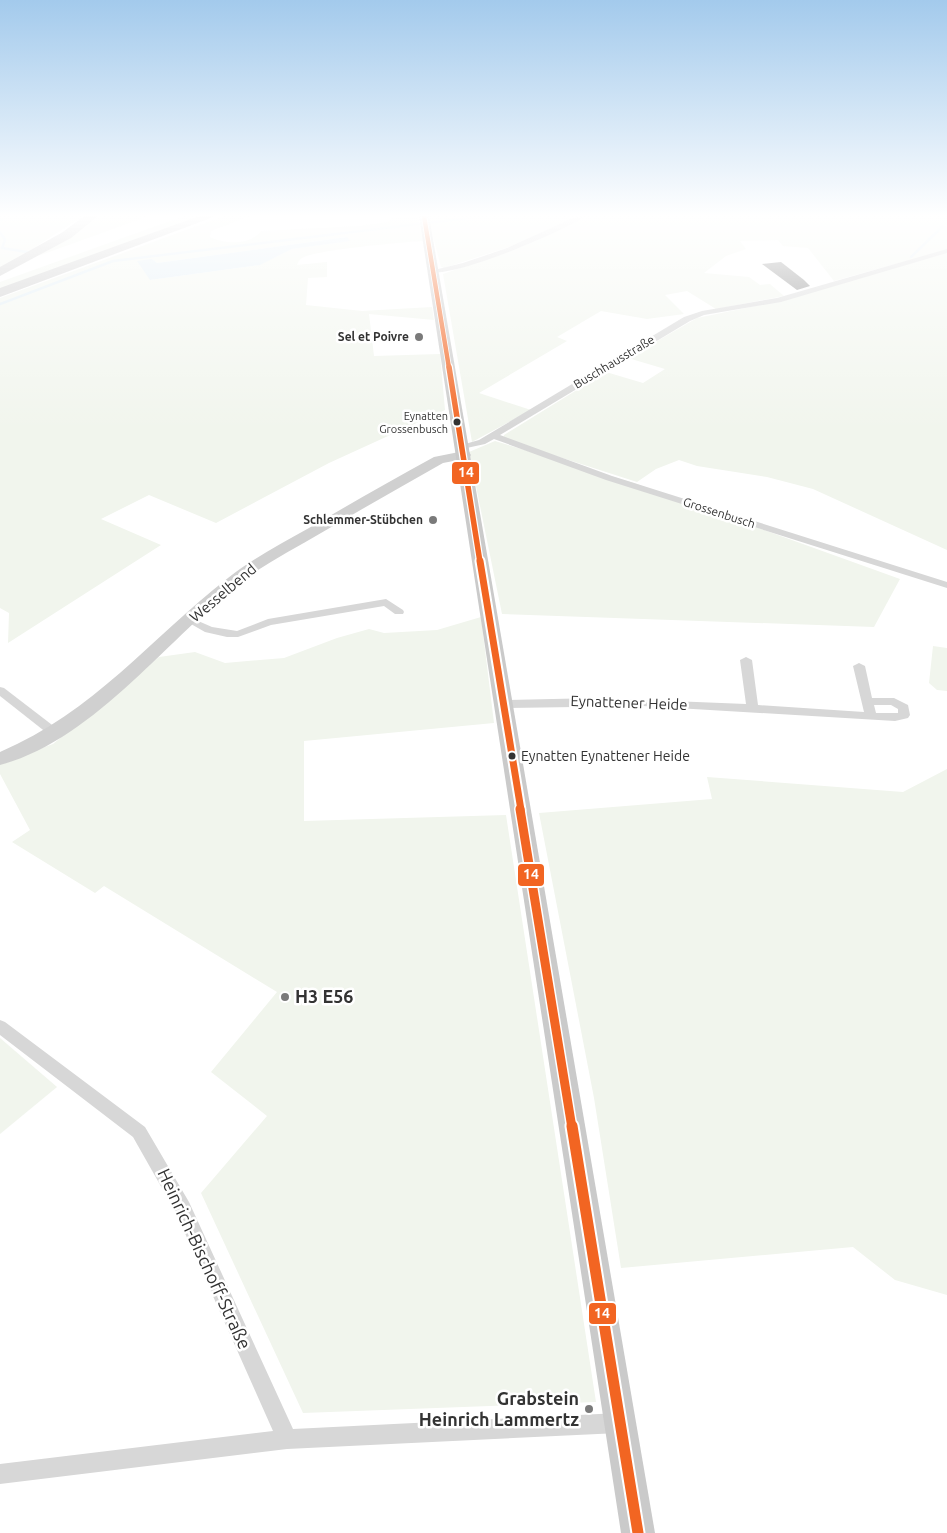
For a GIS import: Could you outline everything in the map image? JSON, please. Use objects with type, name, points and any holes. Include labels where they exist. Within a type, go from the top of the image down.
[{"type":"highway","points":[[0,293],[15,288]]},
{"type":"main road","points":[[436,288],[505,704],[638,1533]]},
{"type":"street","name":"Buschhausstraße","points":[[463,450],[482,442],[687,319],[702,313],[778,300],[821,288]]},
{"type":"street","name":"Grossenbusch","points":[[492,436],[610,478],[947,585]]},
{"type":"street","name":"Wesselbend","points":[[0,759],[56,734],[76,721],[143,663],[219,592],[258,563],[439,460],[463,450]]},
{"type":"street","points":[[189,620],[209,630],[227,634],[238,634],[268,622],[386,602],[399,612]]},
{"type":"street","points":[[746,660],[753,710]]},
{"type":"street","points":[[859,666],[871,716]]},
{"type":"street","points":[[0,690],[56,734]]},
{"type":"street","name":"Eynattener Heide","points":[[505,704],[566,701],[648,702],[871,716],[895,717],[904,714],[904,708],[894,702],[867,701]]},
{"type":"street","name":"Heinrich-Bischoff-Straße","points":[[0,1026],[139,1132],[183,1208],[287,1439]]},
{"type":"street","points":[[0,1474],[287,1439],[619,1423]]},
{"type":"shaded area","points":[[29,288],[307,288],[306,305],[362,311],[432,307],[434,320],[369,314],[374,356],[440,354],[445,410],[329,463],[216,523],[149,495],[101,519],[161,545],[8,643],[9,613],[0,608],[0,298]]},
{"type":"shaded area","points":[[445,288],[774,288],[784,296],[716,309],[687,291],[665,295],[684,314],[647,319],[601,311],[557,337],[567,341],[479,393],[531,410],[472,442]]},
{"type":"shaded area","points":[[822,288],[947,288],[947,550],[813,489],[767,477],[697,466],[679,460],[656,469],[637,482],[503,439],[504,435],[606,372],[643,383],[665,369],[628,358],[697,318],[780,301]]},
{"type":"shaded area","points":[[495,441],[634,483],[900,579],[874,627],[502,614],[469,452]]},
{"type":"shaded area","points":[[481,617],[494,723],[304,741],[304,821],[506,815],[596,1402],[303,1413],[201,1193],[267,1116],[211,1072],[277,992],[104,886],[95,893],[12,842],[30,830],[0,774],[0,763],[53,744],[159,657],[195,652],[225,663],[284,658],[337,638],[369,629],[384,633],[437,630]]},
{"type":"shaded area","points":[[933,646],[947,648],[947,691],[937,690],[929,683]]},
{"type":"shaded area","points":[[947,769],[947,1295],[895,1280],[853,1247],[621,1268],[594,1098],[539,813],[712,799],[707,777],[903,792]]},
{"type":"shaded area","points":[[0,1038],[57,1087],[0,1134]]},
{"type":"waterway","points":[[0,304],[43,288]]},
{"type":"transit line","name":"14","points":[[436,288],[638,1533]]},
{"type":"place","name":"Sel et Poivre","points":[[419,337]]},
{"type":"place","name":"Eynatten Grossenbusch","points":[[457,422]]},
{"type":"place","name":"Schlemmer-Stübchen","points":[[433,520]]},
{"type":"place","name":"Eynatten Eynattener Heide","points":[[512,756]]},
{"type":"place","name":"H3 E56","points":[[285,997]]},
{"type":"place","name":"Grabstein Heinrich Lammertz","points":[[589,1409]]}]
